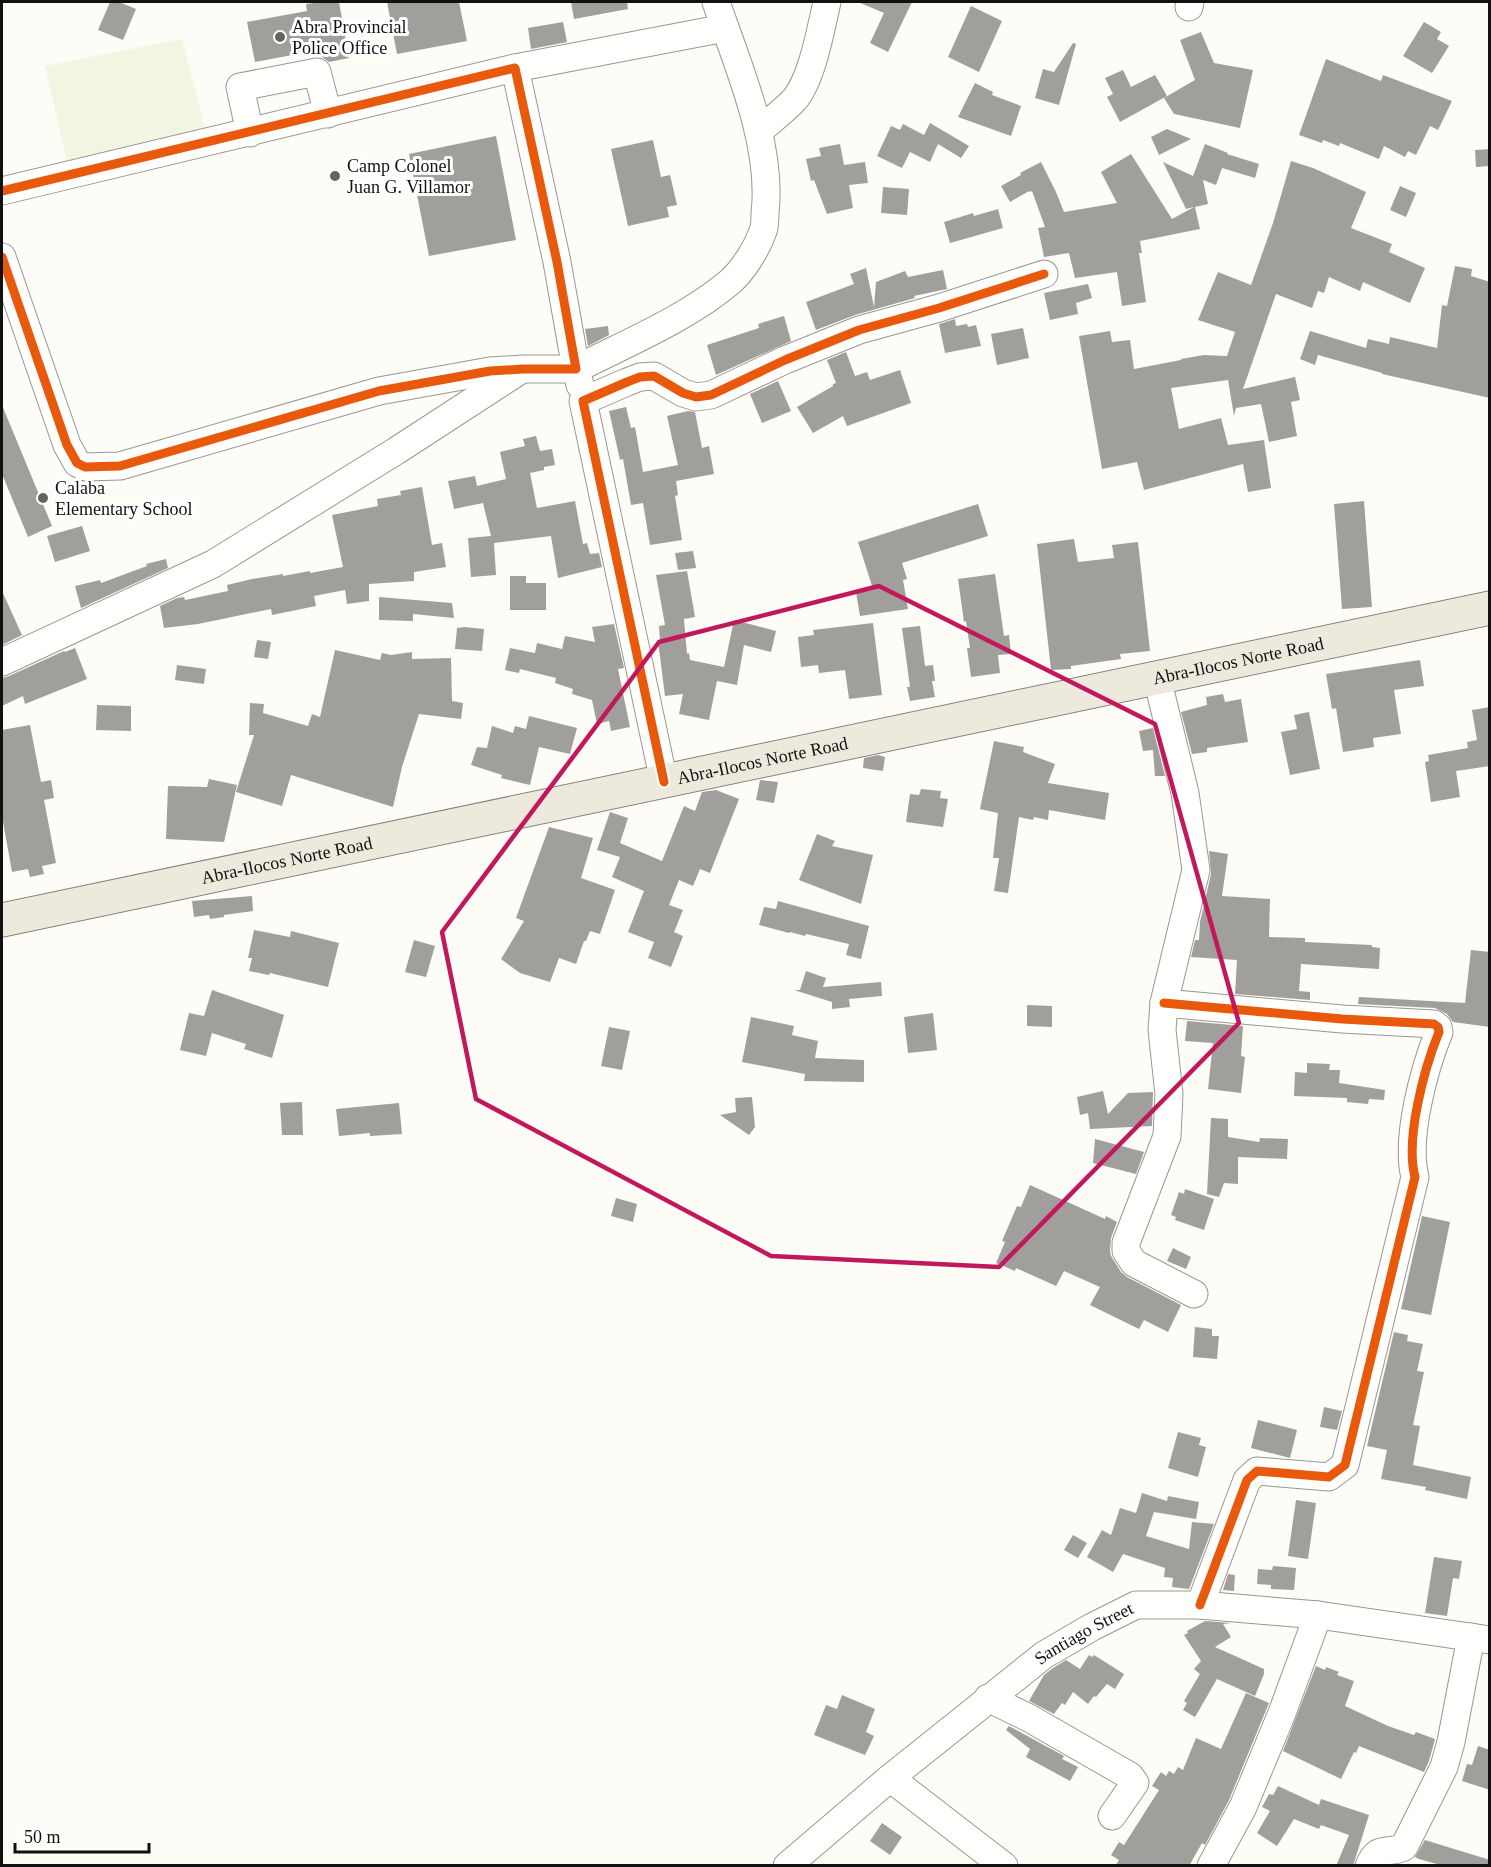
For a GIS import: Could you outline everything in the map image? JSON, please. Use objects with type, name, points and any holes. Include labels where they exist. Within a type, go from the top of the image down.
[{"type":"main road","name":"Abra-Ilocos Norte Road","points":[[2,920],[1490,608]]},
{"type":"street","points":[[2,257],[67,445],[77,463],[86,467],[120,466],[379,391],[490,371],[576,369],[711,296],[732,279],[748,260],[763,231],[768,191],[759,131],[716,2]]},
{"type":"street","points":[[759,131],[795,99],[817,45],[827,2]]},
{"type":"street","points":[[2,191],[516,68],[724,28]]},
{"type":"street","points":[[516,68],[557,262],[576,369],[663,782]]},
{"type":"street","points":[[250,133],[240,87],[317,72],[328,114]]},
{"type":"street","points":[[583,401],[640,377],[654,376],[683,393],[696,397],[711,395],[785,360],[860,330],[939,308],[1044,274]]},
{"type":"street","points":[[2,662],[213,564],[523,369]]},
{"type":"street","points":[[1157,678],[1185,793],[1196,870],[1164,1003],[1162,1030],[1168,1094],[1167,1136],[1126,1243],[1126,1251],[1134,1263],[1194,1294]]},
{"type":"street","points":[[1164,1003],[1330,1018],[1434,1024],[1439,1032],[1424,1071],[1411,1153],[1415,1177],[1345,1465],[1329,1477],[1257,1471],[1247,1480],[1200,1605]]},
{"type":"street","name":"Santiago Street","points":[[787,1866],[890,1778],[1044,1655],[1136,1605],[1200,1605],[1318,1615],[1480,1639]]},
{"type":"street","points":[[1211,1866],[1243,1807],[1282,1713],[1318,1615]]},
{"type":"street","points":[[1369,1866],[1374,1855],[1382,1850],[1397,1850],[1404,1847],[1444,1767],[1480,1639]]},
{"type":"street","points":[[988,1698],[1029,1718],[1130,1776],[1135,1783],[1112,1816]]},
{"type":"street","points":[[890,1778],[1004,1866]]},
{"type":"highlighted area","points":[[879,586],[1155,724],[1239,1023],[999,1267],[771,1256],[476,1099],[442,932],[659,642]]},
{"type":"green space","points":[[182,39],[206,132],[68,166],[45,66]]},
{"type":"building","points":[[110,2],[119,2],[136,9],[123,40],[98,30]]},
{"type":"building","points":[[339,2],[349,58],[329,62],[322,57],[315,57],[314,51],[255,62],[247,22],[307,11],[306,4]]},
{"type":"building","points":[[387,2],[459,2],[467,41],[397,54]]},
{"type":"building","points":[[571,2],[627,2],[628,9],[574,19]]},
{"type":"building","points":[[858,2],[912,2],[888,52],[870,43],[884,13]]},
{"type":"building","points":[[971,6],[1002,21],[979,72],[948,57]]},
{"type":"building","points":[[563,22],[567,42],[531,49],[528,28]]},
{"type":"building","points":[[1424,22],[1441,32],[1437,39],[1449,46],[1432,73],[1403,56]]},
{"type":"building","points":[[1201,32],[1214,63],[1253,70],[1240,128],[1174,114],[1164,98],[1195,80],[1180,40]]},
{"type":"building","points":[[1073,43],[1076,44],[1059,105],[1035,98],[1043,69],[1054,72]]},
{"type":"building","points":[[1326,59],[1381,81],[1383,75],[1452,101],[1438,130],[1430,126],[1416,155],[1408,151],[1405,157],[1384,146],[1379,159],[1340,143],[1339,146],[1323,140],[1322,143],[1299,135]]},
{"type":"building","points":[[1123,70],[1131,87],[1155,75],[1167,96],[1120,122],[1107,97],[1113,94],[1105,78]]},
{"type":"building","points":[[975,83],[993,92],[992,95],[1021,106],[1011,136],[958,117]]},
{"type":"building","points":[[930,123],[969,146],[961,158],[938,144],[930,162],[910,152],[902,168],[877,156],[891,126],[900,130],[903,124],[924,135]]},
{"type":"building","points":[[1167,129],[1191,139],[1159,155],[1151,137]]},
{"type":"building","points":[[496,136],[516,240],[429,256],[409,154]]},
{"type":"building","points":[[653,140],[661,177],[670,175],[677,205],[667,207],[669,217],[628,226],[611,149]]},
{"type":"building","points":[[840,144],[844,165],[865,162],[868,183],[849,185],[853,208],[827,214],[814,180],[811,181],[806,159],[821,156],[819,148]]},
{"type":"building","points":[[1205,144],[1259,164],[1255,178],[1222,168],[1216,185],[1203,180],[1208,204],[1195,207],[1200,229],[1140,241],[1142,253],[1139,253],[1146,302],[1122,306],[1117,272],[1075,278],[1069,253],[1044,257],[1038,228],[1045,227],[1032,191],[1010,202],[1001,186],[1041,162],[1064,212],[1117,203],[1101,172],[1131,154],[1172,219],[1194,207],[1186,209],[1163,162],[1193,176]]},
{"type":"building","points":[[1490,149],[1490,166],[1476,167],[1475,150]]},
{"type":"building","points":[[1291,161],[1313,168],[1366,192],[1351,228],[1392,244],[1389,252],[1425,268],[1410,303],[1363,282],[1360,291],[1329,277],[1324,293],[1318,291],[1312,308],[1276,294],[1243,389],[1295,377],[1300,400],[1291,402],[1297,436],[1269,442],[1261,404],[1236,408],[1234,416],[1228,380],[1171,388],[1179,429],[1221,418],[1228,445],[1264,440],[1271,488],[1248,492],[1243,464],[1144,490],[1137,462],[1102,469],[1079,336],[1110,331],[1112,342],[1130,340],[1134,369],[1204,355],[1227,356],[1235,332],[1198,320],[1218,272],[1251,285],[1273,223]]},
{"type":"building","points":[[1400,186],[1416,193],[1406,217],[1390,210]]},
{"type":"building","points":[[883,187],[909,189],[907,215],[881,213]]},
{"type":"building","points":[[998,209],[1003,228],[950,243],[944,222],[973,213],[974,216]]},
{"type":"building","points":[[1455,266],[1472,269],[1471,276],[1490,282],[1490,398],[1382,374],[1318,355],[1315,365],[1300,359],[1310,331],[1366,348],[1368,339],[1389,344],[1390,337],[1437,348],[1442,305],[1447,306]]},
{"type":"building","points":[[866,268],[874,307],[876,282],[905,271],[908,277],[943,270],[947,289],[914,296],[915,298],[855,315],[816,330],[806,302],[854,284],[850,274]]},
{"type":"building","points":[[1088,284],[1092,298],[1076,303],[1078,314],[1050,320],[1044,293]]},
{"type":"building","points":[[784,316],[791,341],[716,375],[707,345],[759,328],[758,324]]},
{"type":"building","points":[[955,319],[956,326],[976,325],[981,346],[945,353],[939,324]]},
{"type":"building","points":[[608,326],[609,335],[588,346],[585,329]]},
{"type":"building","points":[[1023,328],[1029,358],[997,365],[991,334]]},
{"type":"building","points":[[846,352],[855,376],[867,372],[870,380],[900,370],[911,403],[847,426],[843,416],[813,433],[797,407],[836,383],[827,360]]},
{"type":"building","points":[[778,381],[791,411],[762,423],[750,394]]},
{"type":"building","points":[[2,405],[52,526],[28,537],[2,474]]},
{"type":"building","points":[[626,407],[631,428],[635,427],[643,472],[678,465],[667,416],[688,411],[695,412],[702,448],[709,446],[714,474],[676,481],[678,495],[675,496],[682,540],[650,545],[643,503],[631,505],[623,459],[620,460],[609,411]]},
{"type":"building","points":[[536,436],[540,451],[552,449],[555,465],[530,473],[537,508],[575,501],[583,544],[587,543],[590,554],[599,553],[602,567],[558,578],[551,536],[494,543],[496,575],[471,577],[468,538],[491,536],[483,503],[454,509],[448,481],[475,476],[477,486],[506,479],[500,452],[525,446],[523,439]]},
{"type":"building","points":[[422,487],[432,545],[442,543],[446,567],[414,572],[414,581],[369,584],[369,601],[347,604],[345,590],[314,596],[316,606],[272,615],[271,609],[198,624],[164,628],[160,606],[177,598],[184,597],[185,600],[228,591],[227,585],[252,579],[343,567],[332,515],[378,506],[377,499],[401,495],[400,491]]},
{"type":"building","points":[[1364,501],[1372,607],[1342,609],[1334,504]]},
{"type":"building","points":[[978,504],[988,536],[902,563],[907,579],[903,580],[908,609],[860,616],[856,592],[873,589],[858,542]]},
{"type":"building","points":[[82,526],[90,551],[55,562],[47,536]]},
{"type":"building","points":[[1074,539],[1078,562],[1114,558],[1112,545],[1138,542],[1150,651],[1120,654],[1121,659],[1071,666],[1071,669],[1051,670],[1037,544]]},
{"type":"building","points":[[693,551],[696,568],[678,570],[675,553]]},
{"type":"building","points":[[166,559],[168,568],[81,608],[75,586],[100,580],[101,583],[147,566],[146,564]]},
{"type":"building","points":[[687,571],[695,617],[684,619],[687,654],[689,653],[690,660],[724,667],[734,620],[776,631],[771,652],[744,645],[737,685],[717,681],[709,720],[679,714],[683,694],[665,696],[658,641],[660,641],[659,626],[665,625],[656,575]]},
{"type":"building","points":[[995,574],[1004,636],[1009,635],[1011,654],[998,655],[1000,673],[971,677],[967,648],[970,648],[958,579]]},
{"type":"building","points":[[510,576],[526,576],[526,583],[546,583],[546,610],[510,610]]},
{"type":"building","points":[[2,591],[22,635],[2,645]]},
{"type":"building","points":[[379,597],[452,603],[454,618],[413,614],[413,621],[379,620]]},
{"type":"building","points":[[873,623],[882,695],[849,699],[845,670],[819,673],[818,665],[801,667],[798,637],[814,635],[813,630]]},
{"type":"building","points":[[614,624],[624,668],[618,669],[630,727],[611,731],[609,721],[597,724],[592,700],[572,694],[573,689],[555,683],[556,678],[520,669],[519,673],[505,670],[510,648],[535,653],[537,643],[562,649],[565,636],[595,642],[592,627]]},
{"type":"building","points":[[920,626],[925,666],[933,665],[935,681],[932,681],[935,697],[910,701],[902,628]]},
{"type":"building","points":[[457,628],[484,629],[482,651],[455,649]]},
{"type":"building","points":[[257,640],[271,642],[268,659],[254,657]]},
{"type":"building","points":[[75,648],[87,679],[25,704],[23,696],[2,706],[2,678]]},
{"type":"building","points":[[335,650],[380,660],[382,653],[391,655],[412,652],[412,659],[451,658],[452,701],[463,703],[461,719],[419,714],[402,767],[393,807],[291,775],[282,806],[236,792],[254,735],[249,735],[250,703],[264,704],[263,713],[308,726],[312,714],[320,717]]},
{"type":"building","points":[[1420,660],[1424,686],[1394,690],[1401,734],[1373,738],[1374,747],[1343,752],[1336,708],[1332,709],[1326,674]]},
{"type":"building","points":[[177,665],[206,669],[204,684],[175,680]]},
{"type":"building","points":[[1223,694],[1225,702],[1241,699],[1248,742],[1207,748],[1207,752],[1192,754],[1181,712],[1207,705],[1206,697]]},
{"type":"building","points":[[97,705],[131,706],[131,731],[96,730]]},
{"type":"building","points":[[1490,707],[1490,766],[1456,771],[1460,797],[1431,802],[1425,762],[1429,761],[1428,755],[1468,748],[1467,742],[1477,740],[1472,710]]},
{"type":"building","points":[[1309,712],[1320,769],[1290,775],[1281,732],[1297,729],[1294,715]]},
{"type":"building","points":[[529,716],[577,728],[570,754],[539,747],[530,785],[501,778],[502,775],[471,765],[477,747],[487,748],[492,726],[513,733],[515,726],[526,729]]},
{"type":"building","points":[[30,725],[41,782],[51,780],[54,798],[44,800],[56,863],[42,866],[44,874],[30,877],[28,869],[12,872],[2,816],[2,730]]},
{"type":"building","points":[[1153,728],[1165,776],[1155,776],[1153,750],[1143,751],[1139,731]]},
{"type":"building","points":[[994,741],[1024,747],[1023,752],[1055,764],[1048,783],[1109,793],[1105,820],[1049,810],[1048,820],[1019,817],[1008,893],[994,891],[999,858],[993,858],[998,813],[980,809]]},
{"type":"building","points":[[878,755],[885,757],[883,771],[863,768],[864,758]]},
{"type":"building","points":[[209,779],[237,785],[224,842],[166,839],[168,786],[207,787]]},
{"type":"building","points":[[760,780],[778,782],[774,803],[756,800]]},
{"type":"building","points":[[921,789],[941,791],[940,798],[948,799],[943,827],[906,822],[910,794],[919,795]]},
{"type":"building","points":[[716,790],[739,799],[710,873],[700,869],[693,886],[679,880],[669,905],[683,910],[674,932],[683,936],[671,967],[648,958],[654,942],[628,932],[644,891],[612,877],[620,857],[597,850],[610,812],[628,818],[620,843],[662,861],[684,806],[695,811],[702,792]]},
{"type":"building","points":[[549,827],[593,838],[581,878],[615,890],[600,934],[590,931],[576,964],[559,958],[550,982],[520,973],[501,959],[524,921],[516,918]]},
{"type":"building","points":[[817,834],[835,841],[832,846],[873,855],[861,904],[799,880]]},
{"type":"building","points":[[1209,851],[1228,854],[1222,896],[1270,899],[1269,937],[1305,938],[1305,942],[1372,945],[1372,947],[1380,948],[1379,969],[1301,964],[1299,991],[1310,992],[1310,1000],[1235,994],[1237,960],[1191,957],[1195,940],[1199,940],[1200,922],[1211,874]]},
{"type":"building","points":[[252,896],[253,911],[210,919],[209,915],[194,917],[192,901]]},
{"type":"building","points":[[778,901],[869,926],[861,959],[846,955],[849,944],[759,925],[764,907],[776,909]]},
{"type":"building","points":[[254,930],[290,937],[291,931],[339,943],[328,987],[270,973],[269,975],[249,971],[252,958],[248,958]]},
{"type":"building","points":[[414,940],[435,946],[426,977],[405,972]]},
{"type":"building","points":[[1471,950],[1490,952],[1490,1027],[1453,1022],[1447,1014],[1435,1008],[1358,1004],[1359,997],[1465,1003]]},
{"type":"building","points":[[806,971],[826,978],[823,987],[881,982],[882,996],[849,999],[850,1007],[832,1009],[832,1002],[794,990],[800,990]]},
{"type":"building","points":[[212,990],[284,1015],[272,1058],[244,1049],[246,1044],[212,1033],[206,1056],[180,1050],[189,1013],[204,1016]]},
{"type":"building","points":[[1027,1005],[1052,1006],[1052,1027],[1027,1026]]},
{"type":"building","points":[[933,1013],[937,1050],[908,1053],[904,1017]]},
{"type":"building","points":[[751,1017],[794,1026],[792,1035],[818,1041],[815,1058],[864,1060],[864,1082],[804,1081],[805,1074],[742,1062]]},
{"type":"building","points":[[1187,1021],[1243,1026],[1241,1056],[1245,1057],[1241,1093],[1208,1089],[1213,1043],[1185,1041]]},
{"type":"building","points":[[609,1027],[630,1031],[622,1070],[601,1066]]},
{"type":"building","points":[[1307,1063],[1330,1064],[1329,1070],[1340,1070],[1339,1083],[1385,1090],[1384,1100],[1369,1099],[1368,1104],[1347,1102],[1347,1098],[1294,1096],[1295,1072],[1307,1073]]},
{"type":"building","points":[[1103,1091],[1108,1114],[1128,1093],[1153,1092],[1152,1126],[1090,1129],[1088,1113],[1080,1115],[1077,1097]]},
{"type":"building","points":[[752,1097],[755,1127],[749,1135],[720,1115],[736,1112],[735,1098]]},
{"type":"building","points":[[302,1102],[303,1135],[282,1135],[280,1103]]},
{"type":"building","points":[[399,1103],[402,1134],[370,1136],[370,1133],[339,1136],[336,1109]]},
{"type":"building","points":[[1211,1118],[1228,1119],[1228,1137],[1259,1142],[1260,1138],[1288,1139],[1287,1159],[1238,1157],[1238,1184],[1224,1183],[1219,1197],[1207,1194]]},
{"type":"building","points":[[1095,1139],[1144,1152],[1136,1174],[1093,1163]]},
{"type":"building","points":[[1030,1185],[1105,1219],[1106,1216],[1117,1222],[1111,1238],[1110,1251],[1121,1272],[1181,1305],[1168,1332],[1144,1320],[1139,1329],[1090,1305],[1100,1287],[1064,1271],[1056,1286],[1016,1268],[1015,1271],[996,1263],[1005,1242],[1002,1241],[1017,1206],[1021,1207]]},
{"type":"building","points":[[1185,1189],[1214,1199],[1204,1230],[1175,1220],[1176,1217],[1171,1215],[1179,1192],[1184,1194]]},
{"type":"building","points":[[616,1198],[637,1204],[633,1222],[611,1216]]},
{"type":"building","points":[[1422,1216],[1450,1222],[1431,1315],[1401,1309]]},
{"type":"building","points":[[1173,1248],[1191,1257],[1186,1269],[1167,1261]]},
{"type":"building","points":[[1195,1327],[1212,1329],[1212,1336],[1219,1336],[1217,1359],[1193,1357]]},
{"type":"building","points":[[1394,1332],[1408,1335],[1407,1341],[1423,1344],[1417,1371],[1424,1372],[1413,1425],[1420,1426],[1413,1465],[1471,1477],[1467,1499],[1425,1490],[1426,1487],[1381,1479],[1387,1450],[1367,1446]]},
{"type":"building","points":[[1324,1407],[1342,1411],[1337,1430],[1320,1427]]},
{"type":"building","points":[[1258,1420],[1297,1430],[1290,1458],[1251,1448]]},
{"type":"building","points":[[1178,1432],[1201,1438],[1199,1445],[1206,1447],[1198,1477],[1168,1468]]},
{"type":"building","points":[[1142,1493],[1167,1501],[1168,1496],[1199,1502],[1196,1519],[1154,1512],[1146,1536],[1189,1549],[1192,1522],[1214,1524],[1189,1589],[1172,1587],[1173,1578],[1164,1577],[1165,1568],[1123,1554],[1113,1572],[1087,1557],[1102,1530],[1111,1535],[1120,1508],[1136,1513]]},
{"type":"building","points":[[1296,1500],[1316,1503],[1308,1559],[1288,1556]]},
{"type":"building","points":[[1073,1535],[1087,1543],[1078,1558],[1064,1550]]},
{"type":"building","points":[[1434,1557],[1462,1561],[1459,1579],[1453,1578],[1447,1616],[1425,1613]]},
{"type":"building","points":[[1273,1566],[1296,1568],[1294,1590],[1271,1589],[1271,1585],[1257,1584],[1258,1569],[1272,1570]]},
{"type":"building","points":[[1228,1574],[1235,1575],[1234,1591],[1223,1590]]},
{"type":"building","points":[[1205,1621],[1231,1623],[1223,1624],[1231,1637],[1215,1647],[1264,1669],[1264,1674],[1255,1696],[1217,1679],[1195,1717],[1183,1710],[1187,1703],[1184,1701],[1200,1674],[1194,1669],[1201,1661],[1184,1635]]},
{"type":"building","points":[[1089,1655],[1092,1657],[1094,1655],[1124,1674],[1115,1689],[1107,1684],[1088,1704],[1073,1692],[1065,1705],[1062,1703],[1054,1714],[1029,1701],[1044,1675],[1053,1668],[1066,1660],[1080,1669]]},
{"type":"building","points":[[1316,1666],[1339,1672],[1337,1675],[1354,1681],[1345,1706],[1388,1726],[1435,1739],[1424,1772],[1359,1746],[1341,1779],[1283,1751]]},
{"type":"building","points":[[1246,1693],[1269,1703],[1229,1800],[1205,1845],[1202,1843],[1189,1866],[1115,1866],[1119,1860],[1111,1855],[1119,1842],[1124,1845],[1159,1790],[1152,1786],[1161,1772],[1166,1776],[1169,1771],[1174,1774],[1178,1767],[1183,1770],[1196,1738],[1221,1749]]},
{"type":"building","points":[[842,1695],[875,1709],[866,1732],[874,1736],[865,1755],[814,1735],[826,1705],[837,1709]]},
{"type":"building","points":[[1009,1726],[1064,1756],[1062,1759],[1078,1767],[1070,1781],[1026,1757],[1030,1749],[1006,1730]]},
{"type":"building","points":[[1478,1746],[1490,1750],[1490,1790],[1462,1781],[1467,1764],[1472,1765]]},
{"type":"building","points":[[1278,1786],[1319,1805],[1321,1799],[1369,1815],[1353,1866],[1336,1866],[1349,1835],[1321,1825],[1319,1829],[1294,1819],[1277,1846],[1257,1833],[1270,1811],[1262,1807],[1269,1794],[1273,1795]]},
{"type":"building","points":[[882,1823],[902,1837],[890,1855],[870,1841]]},
{"type":"building","points":[[1425,1840],[1490,1860],[1490,1866],[1444,1866],[1419,1859],[1415,1857]]},
{"type":"cycle path","points":[[2,191],[515,68],[557,262],[576,369],[490,371],[379,391],[120,466],[85,467],[77,463],[67,445],[2,257]]},
{"type":"cycle path","points":[[664,782],[583,401],[640,377],[654,376],[683,393],[696,397],[711,395],[785,360],[859,330],[939,308],[1044,274]]},
{"type":"cycle path","points":[[1164,1003],[1342,1019],[1434,1024],[1438,1027],[1439,1032],[1422,1084],[1414,1124],[1412,1144],[1415,1177],[1345,1465],[1329,1477],[1257,1471],[1247,1480],[1200,1605]]},
{"type":"place","name":"Abra Provincial Police Office","points":[[280,37]]},
{"type":"place","name":"Camp Colonel Juan G. Villamor","points":[[335,176]]},
{"type":"place","name":"Calaba Elementary School","points":[[43,498]]}]
